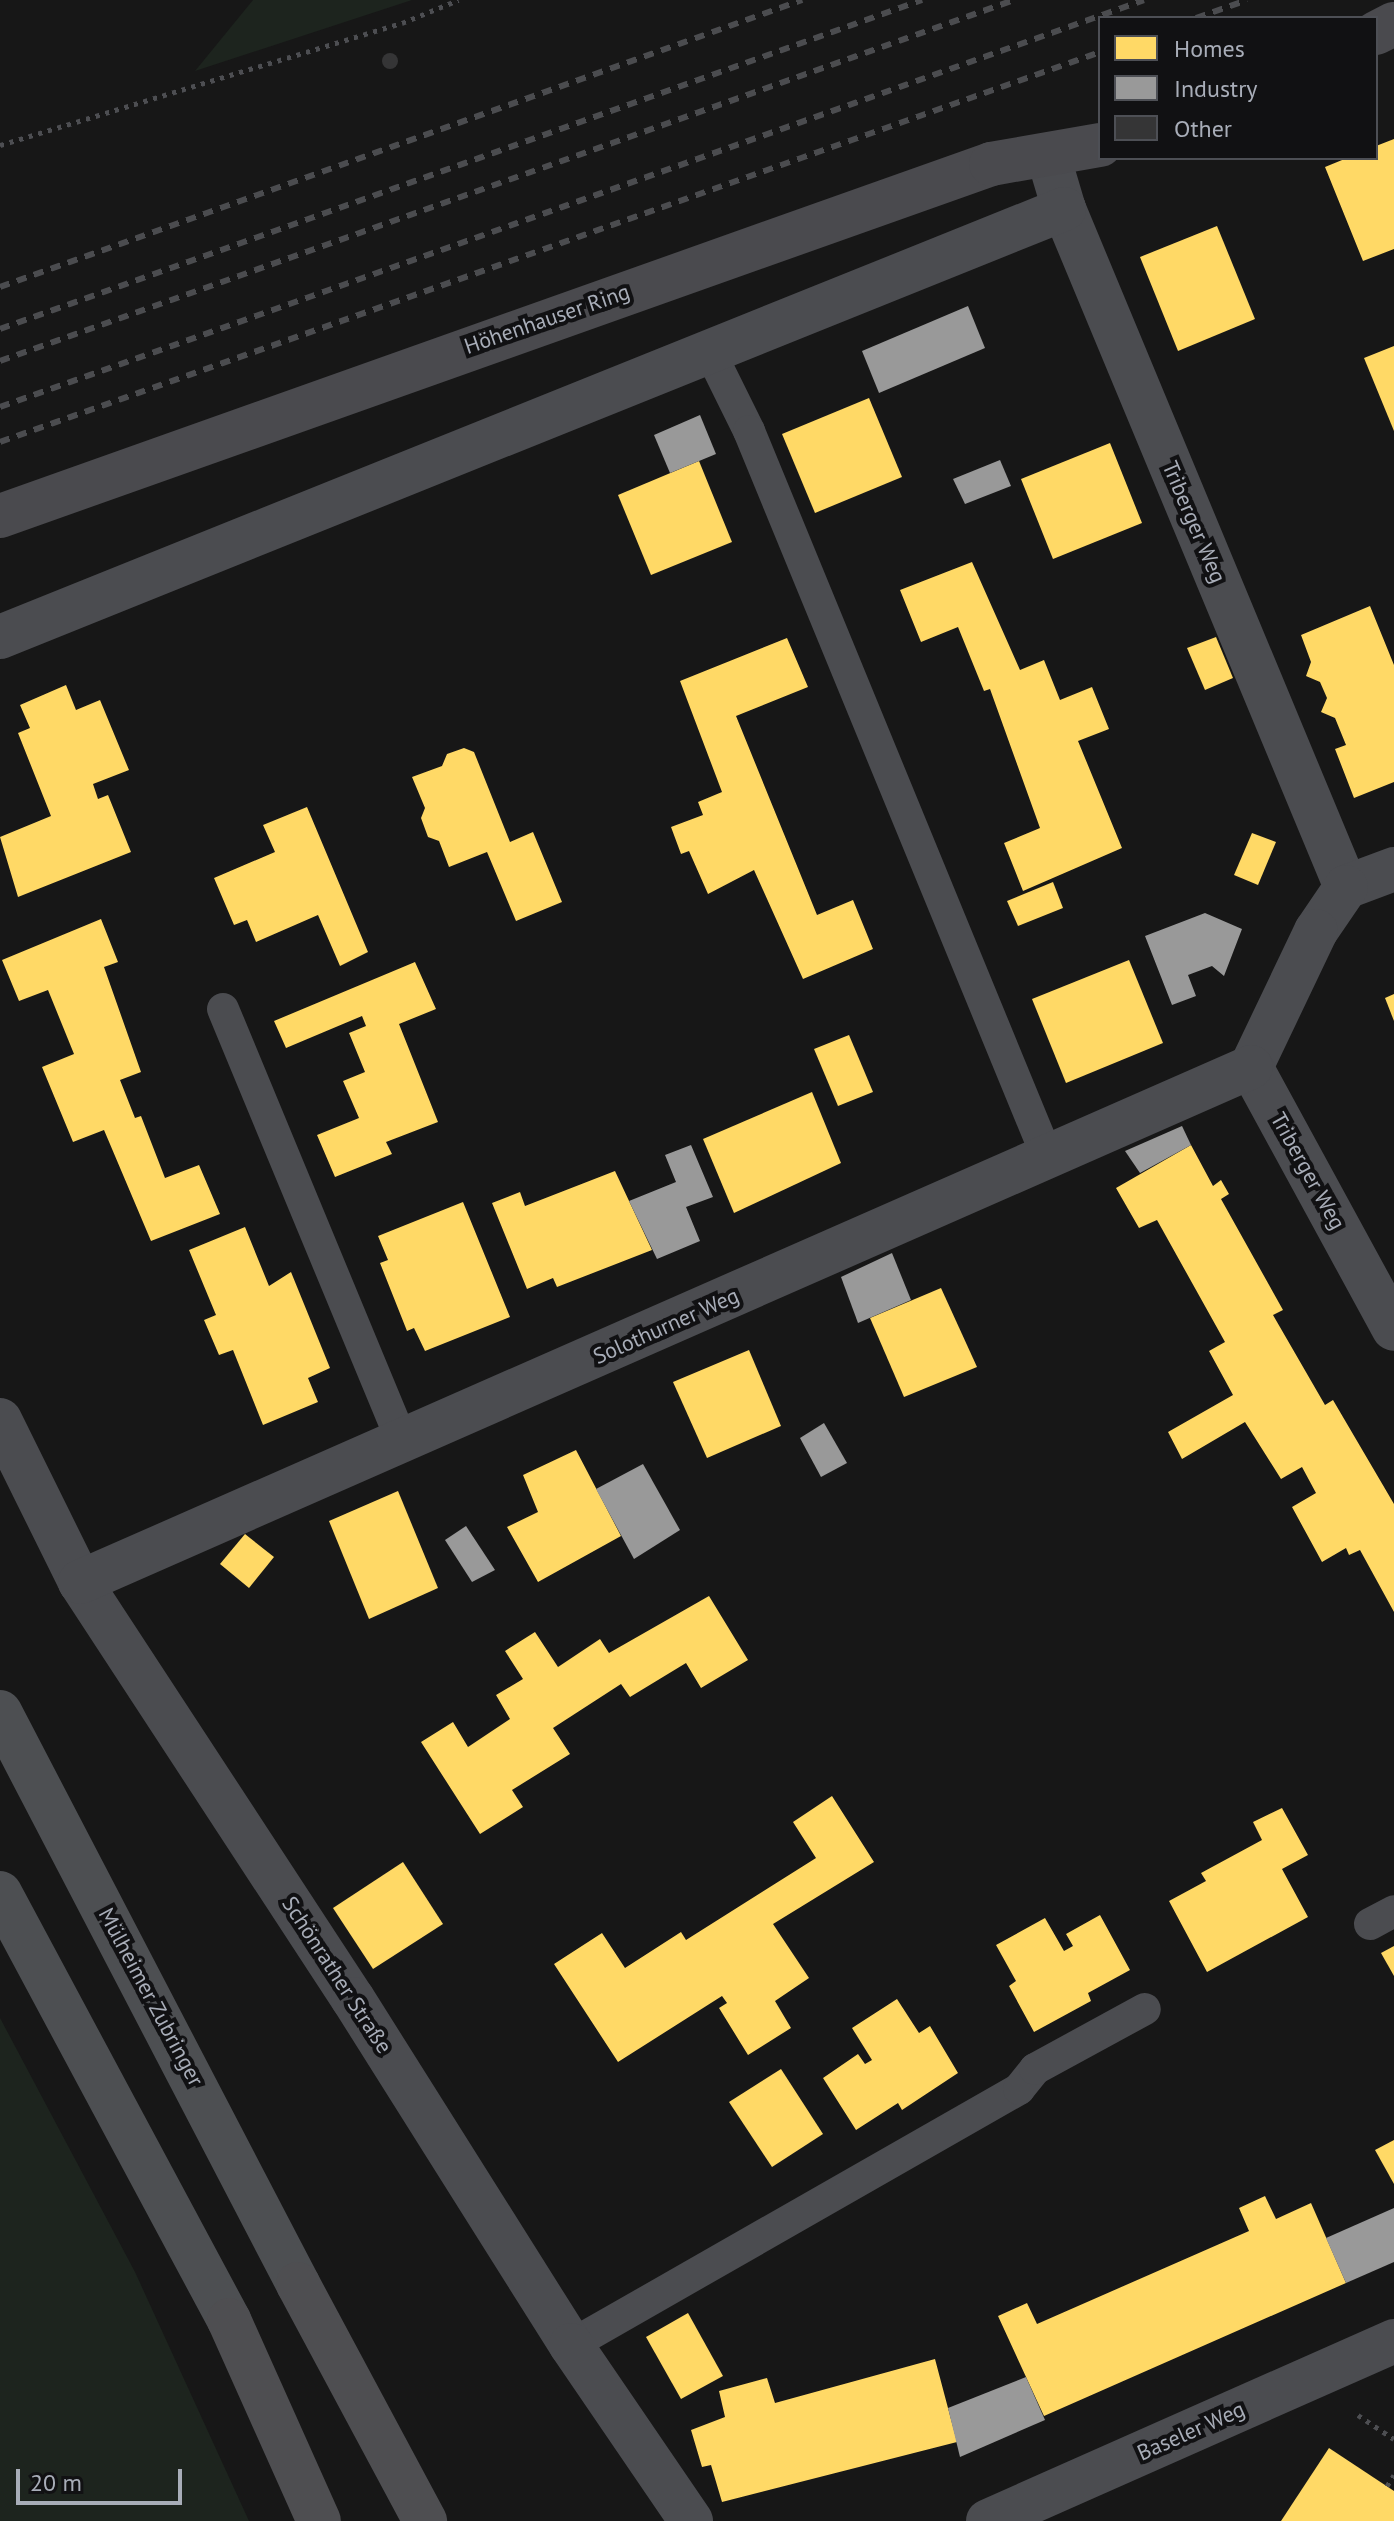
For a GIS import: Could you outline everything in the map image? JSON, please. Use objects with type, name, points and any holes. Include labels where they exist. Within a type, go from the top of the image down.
[{"type":"highway","points":[[306,2299],[406,2521]]},
{"type":"highway","points":[[306,2299],[425,2521]]},
{"type":"highway","points":[[229,2320],[319,2521]]},
{"type":"main road","name":"Mülheimer Zubringer","points":[[0,1712],[306,2299]]},
{"type":"main road","points":[[0,1893],[229,2320]]},
{"type":"street","name":"Höhenhauser Ring","points":[[0,516],[991,164],[1098,145]]},
{"type":"street","name":"Triberger Weg","points":[[1048,155],[1064,209],[1346,887]]},
{"type":"street","points":[[0,637],[1064,209]]},
{"type":"street","points":[[1251,1067],[1316,931],[1346,887],[1394,869]]},
{"type":"street","name":"Triberger Weg","points":[[1251,1067],[1394,1329]]},
{"type":"street","name":"Solothurner Weg","points":[[80,1582],[403,1443],[1251,1067]]},
{"type":"street","name":"Schönrather Straße","points":[[0,1420],[80,1582],[353,1999],[571,2345],[691,2521]]},
{"type":"street","name":"Baseler Weg","points":[[988,2521],[1394,2341]]},
{"type":"lane","points":[[710,352],[749,431],[1047,1156]]},
{"type":"lane","points":[[223,1009],[403,1443]]},
{"type":"lane","points":[[571,2345],[1019,2089],[1035,2069],[1145,2009]]},
{"type":"path","points":[[0,145],[402,23],[458,0]]},
{"type":"path","points":[[1387,2486],[1394,2475]]},
{"type":"shaded area","points":[[253,0],[412,0],[195,71]]},
{"type":"shaded area","points":[[0,2018],[135,2272],[249,2521],[0,2521]]},
{"type":"building: Homes","points":[[1394,139],[1394,249],[1363,261],[1325,167],[1342,160],[1378,160],[1378,145]]},
{"type":"building: Homes","points":[[1217,226],[1255,319],[1178,351],[1140,257]]},
{"type":"building: Homes","points":[[1394,346],[1394,431],[1364,358]]},
{"type":"building: Homes","points":[[869,398],[902,477],[815,513],[782,434]]},
{"type":"building: Homes","points":[[1110,443],[1142,523],[1053,559],[1021,479]]},
{"type":"building: Homes","points":[[699,461],[732,542],[651,575],[618,495]]},
{"type":"building: Homes","points":[[972,562],[1020,670],[1044,660],[1060,700],[1092,687],[1109,729],[1078,741],[1122,848],[1023,891],[1004,843],[1040,828],[990,689],[984,691],[958,627],[921,642],[900,590]]},
{"type":"building: Homes","points":[[1370,606],[1394,665],[1394,782],[1354,798],[1335,749],[1346,745],[1335,718],[1321,712],[1327,698],[1320,682],[1306,676],[1311,662],[1301,635]]},
{"type":"building: Homes","points":[[1216,637],[1233,678],[1205,690],[1187,648]]},
{"type":"building: Homes","points":[[787,638],[808,687],[736,716],[817,915],[853,900],[873,949],[803,979],[754,870],[708,894],[689,851],[681,854],[671,827],[703,815],[698,802],[722,792],[680,681]]},
{"type":"building: Homes","points":[[66,685],[76,710],[100,700],[129,770],[93,784],[98,799],[108,795],[131,852],[18,897],[0,837],[51,816],[18,733],[30,728],[20,705]]},
{"type":"building: Homes","points":[[464,748],[474,752],[510,842],[533,832],[562,902],[516,921],[487,852],[449,867],[439,841],[428,837],[421,818],[425,808],[412,777],[442,766],[447,754]]},
{"type":"building: Homes","points":[[307,807],[368,952],[340,966],[318,915],[256,942],[247,920],[234,925],[214,878],[275,852],[263,825]]},
{"type":"building: Homes","points":[[1252,833],[1276,842],[1258,885],[1234,875]]},
{"type":"building: Homes","points":[[1053,882],[1063,908],[1018,926],[1007,901]]},
{"type":"building: Homes","points":[[101,919],[118,962],[104,967],[141,1072],[120,1080],[135,1118],[141,1116],[165,1178],[199,1165],[220,1214],[151,1241],[104,1130],[73,1142],[42,1067],[74,1054],[48,990],[19,1001],[2,960]]},
{"type":"building: Homes","points":[[1129,960],[1163,1043],[1066,1083],[1032,999]]},
{"type":"building: Homes","points":[[415,962],[436,1009],[399,1024],[438,1122],[386,1142],[392,1154],[335,1177],[317,1135],[359,1118],[343,1081],[365,1072],[349,1033],[366,1026],[362,1016],[286,1048],[274,1021]]},
{"type":"building: Homes","points":[[1394,994],[1394,1021],[1385,998]]},
{"type":"building: Homes","points":[[849,1035],[873,1092],[838,1106],[814,1049]]},
{"type":"building: Homes","points":[[812,1092],[841,1163],[734,1213],[703,1139]]},
{"type":"building: Homes","points":[[1191,1145],[1213,1186],[1221,1180],[1229,1194],[1221,1199],[1283,1310],[1273,1315],[1325,1405],[1333,1400],[1394,1504],[1394,1612],[1360,1550],[1349,1555],[1346,1548],[1322,1562],[1292,1507],[1316,1493],[1302,1467],[1281,1479],[1245,1422],[1182,1459],[1168,1432],[1233,1395],[1209,1351],[1225,1342],[1157,1220],[1139,1228],[1116,1188]]},
{"type":"building: Homes","points":[[615,1171],[652,1250],[557,1287],[553,1278],[527,1289],[492,1203],[520,1192],[525,1206]]},
{"type":"building: Homes","points":[[463,1202],[510,1317],[425,1351],[414,1328],[407,1331],[380,1263],[388,1260],[378,1236]]},
{"type":"building: Homes","points":[[245,1227],[269,1286],[291,1272],[330,1368],[308,1378],[318,1402],[263,1425],[233,1350],[219,1355],[204,1320],[216,1315],[189,1250]]},
{"type":"building: Homes","points":[[941,1288],[977,1367],[904,1397],[870,1318]]},
{"type":"building: Homes","points":[[749,1350],[781,1426],[707,1458],[673,1382]]},
{"type":"building: Homes","points":[[576,1450],[621,1536],[538,1582],[507,1527],[538,1512],[523,1475]]},
{"type":"building: Homes","points":[[398,1491],[438,1588],[369,1619],[329,1521]]},
{"type":"building: Homes","points":[[245,1534],[274,1557],[249,1588],[220,1564]]},
{"type":"building: Homes","points":[[709,1596],[748,1660],[701,1688],[686,1663],[630,1697],[621,1684],[553,1728],[570,1754],[512,1790],[523,1807],[480,1834],[421,1742],[453,1722],[468,1747],[510,1719],[496,1695],[523,1679],[505,1651],[535,1632],[558,1667],[600,1639],[609,1653]]},
{"type":"building: Homes","points":[[832,1796],[874,1862],[773,1924],[809,1978],[775,2001],[791,2028],[748,2055],[719,2008],[727,2003],[722,1996],[618,2062],[554,1964],[602,1933],[625,1968],[681,1932],[686,1940],[816,1858],[793,1822]]},
{"type":"building: Homes","points":[[1282,1808],[1308,1855],[1282,1869],[1308,1917],[1207,1972],[1169,1901],[1206,1881],[1201,1873],[1262,1840],[1253,1822]]},
{"type":"building: Homes","points":[[403,1862],[443,1924],[373,1969],[333,1908]]},
{"type":"building: Homes","points":[[1100,1915],[1130,1970],[1088,1993],[1091,2001],[1034,2032],[1009,1986],[1016,1981],[996,1945],[1045,1918],[1064,1951],[1073,1946],[1066,1934]]},
{"type":"building: Homes","points":[[1394,1946],[1394,1976],[1381,1953]]},
{"type":"building: Homes","points":[[897,1999],[919,2033],[930,2026],[958,2073],[902,2110],[898,2103],[856,2130],[823,2078],[858,2054],[865,2064],[872,2060],[852,2028]]},
{"type":"building: Homes","points":[[781,2069],[823,2134],[772,2167],[729,2102]]},
{"type":"building: Homes","points":[[1394,2140],[1394,2184],[1375,2150]]},
{"type":"building: Homes","points":[[1265,2196],[1276,2219],[1311,2203],[1346,2283],[1044,2416],[998,2316],[1027,2303],[1037,2324],[1249,2231],[1239,2208]]},
{"type":"building: Homes","points":[[688,2313],[723,2376],[681,2399],[646,2337]]},
{"type":"building: Homes","points":[[935,2359],[957,2442],[722,2502],[711,2465],[702,2467],[691,2430],[725,2417],[719,2391],[767,2378],[775,2403]]},
{"type":"building: Homes","points":[[1329,2448],[1394,2491],[1394,2521],[1281,2521]]},
{"type":"building: Industry","points":[[968,306],[985,348],[879,393],[862,351]]},
{"type":"building: Industry","points":[[700,415],[716,454],[670,473],[654,435]]},
{"type":"building: Industry","points":[[1000,460],[1011,486],[965,504],[953,479]]},
{"type":"building: Industry","points":[[1205,913],[1242,929],[1224,976],[1212,966],[1188,975],[1196,996],[1172,1005],[1145,936]]},
{"type":"building: Industry","points":[[1182,1126],[1191,1145],[1140,1173],[1125,1151]]},
{"type":"building: Industry","points":[[691,1145],[713,1197],[686,1207],[700,1241],[657,1259],[629,1201],[676,1182],[665,1155]]},
{"type":"building: Industry","points":[[892,1253],[911,1300],[858,1323],[841,1277]]},
{"type":"building: Industry","points":[[824,1423],[847,1463],[821,1477],[800,1438]]},
{"type":"building: Industry","points":[[643,1464],[680,1530],[634,1559],[596,1489]]},
{"type":"building: Industry","points":[[466,1526],[495,1570],[472,1582],[445,1540]]},
{"type":"building: Industry","points":[[1394,2208],[1394,2262],[1346,2283],[1326,2238]]},
{"type":"building: Industry","points":[[1026,2377],[1045,2420],[960,2457],[948,2408]]},
{"type":"building: Other","points":[[387,53],[393,53],[398,61],[396,67],[387,69],[382,64],[382,58]]},
{"type":"railway","points":[[0,287],[802,0]]},
{"type":"railway","points":[[0,329],[922,0]]},
{"type":"railway","points":[[0,361],[1014,0]]},
{"type":"railway","points":[[1099,16],[1144,0]]},
{"type":"railway","points":[[1202,16],[1247,0]]},
{"type":"railway","points":[[0,407],[1098,16]]},
{"type":"railway","points":[[0,442],[1098,53]]}]
